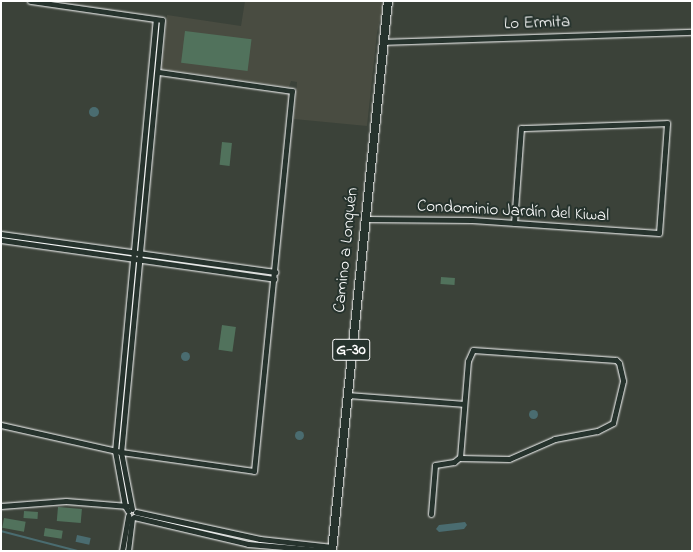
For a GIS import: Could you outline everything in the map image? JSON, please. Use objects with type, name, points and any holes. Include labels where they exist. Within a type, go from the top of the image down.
[{"type":"main road","name":"Camino a Lonquén","points":[[332,549],[364,219],[388,1]]},
{"type":"street","points":[[30,1],[159,20]]},
{"type":"street","points":[[128,551],[130,512],[121,452],[159,72],[159,20]]},
{"type":"street","points":[[122,551],[130,512],[115,451],[133,260],[159,20]]},
{"type":"street","name":"Lo Ermita","points":[[383,42],[692,32]]},
{"type":"street","points":[[1,425],[115,451],[254,472],[292,92],[159,72]]},
{"type":"street","name":"Condominio Jardín del Kiwal","points":[[364,219],[514,223],[659,234],[667,123],[521,128],[514,223]]},
{"type":"street","points":[[1,234],[275,272]]},
{"type":"street","points":[[1,240],[274,279]]},
{"type":"street","points":[[431,514],[435,465],[455,462],[460,457],[463,404],[468,357],[473,350],[614,360],[619,363],[623,376],[614,421],[609,427],[559,438],[509,458],[460,457]]},
{"type":"street","points":[[347,395],[463,404]]},
{"type":"street","points":[[1,506],[66,501],[130,512],[260,539],[332,549]]},
{"type":"shaded area","points":[[245,1],[382,1],[383,8],[377,33],[367,126],[294,119],[297,82],[291,81],[289,87],[162,69],[167,15],[241,26]]},
{"type":"green space","points":[[185,31],[252,39],[248,71],[181,63]]},
{"type":"green space","points":[[222,142],[232,143],[230,166],[220,165]]},
{"type":"green space","points":[[441,277],[455,278],[454,285],[441,284]]},
{"type":"green space","points":[[222,325],[236,327],[232,352],[219,350]]},
{"type":"green space","points":[[58,507],[82,509],[81,523],[57,521]]},
{"type":"green space","points":[[24,511],[38,512],[37,519],[24,518]]},
{"type":"green space","points":[[4,518],[26,522],[24,532],[2,528]]},
{"type":"green space","points":[[45,528],[63,531],[62,539],[44,536]]},
{"type":"water","points":[[92,107],[96,107],[98,108],[98,116],[92,117],[89,114],[89,110]]},
{"type":"water","points":[[183,352],[187,352],[189,356],[187,360],[183,360],[181,358],[181,354]]},
{"type":"water","points":[[531,410],[535,410],[537,414],[535,418],[531,418],[529,416],[529,412]]},
{"type":"water","points":[[299,430],[304,435],[299,440],[294,435]]},
{"type":"water","points":[[465,522],[467,525],[464,529],[439,532],[436,529],[439,525]]},
{"type":"water","points":[[77,535],[91,538],[89,545],[76,542]]},
{"type":"waterway","points":[[1,531],[78,551]]}]
